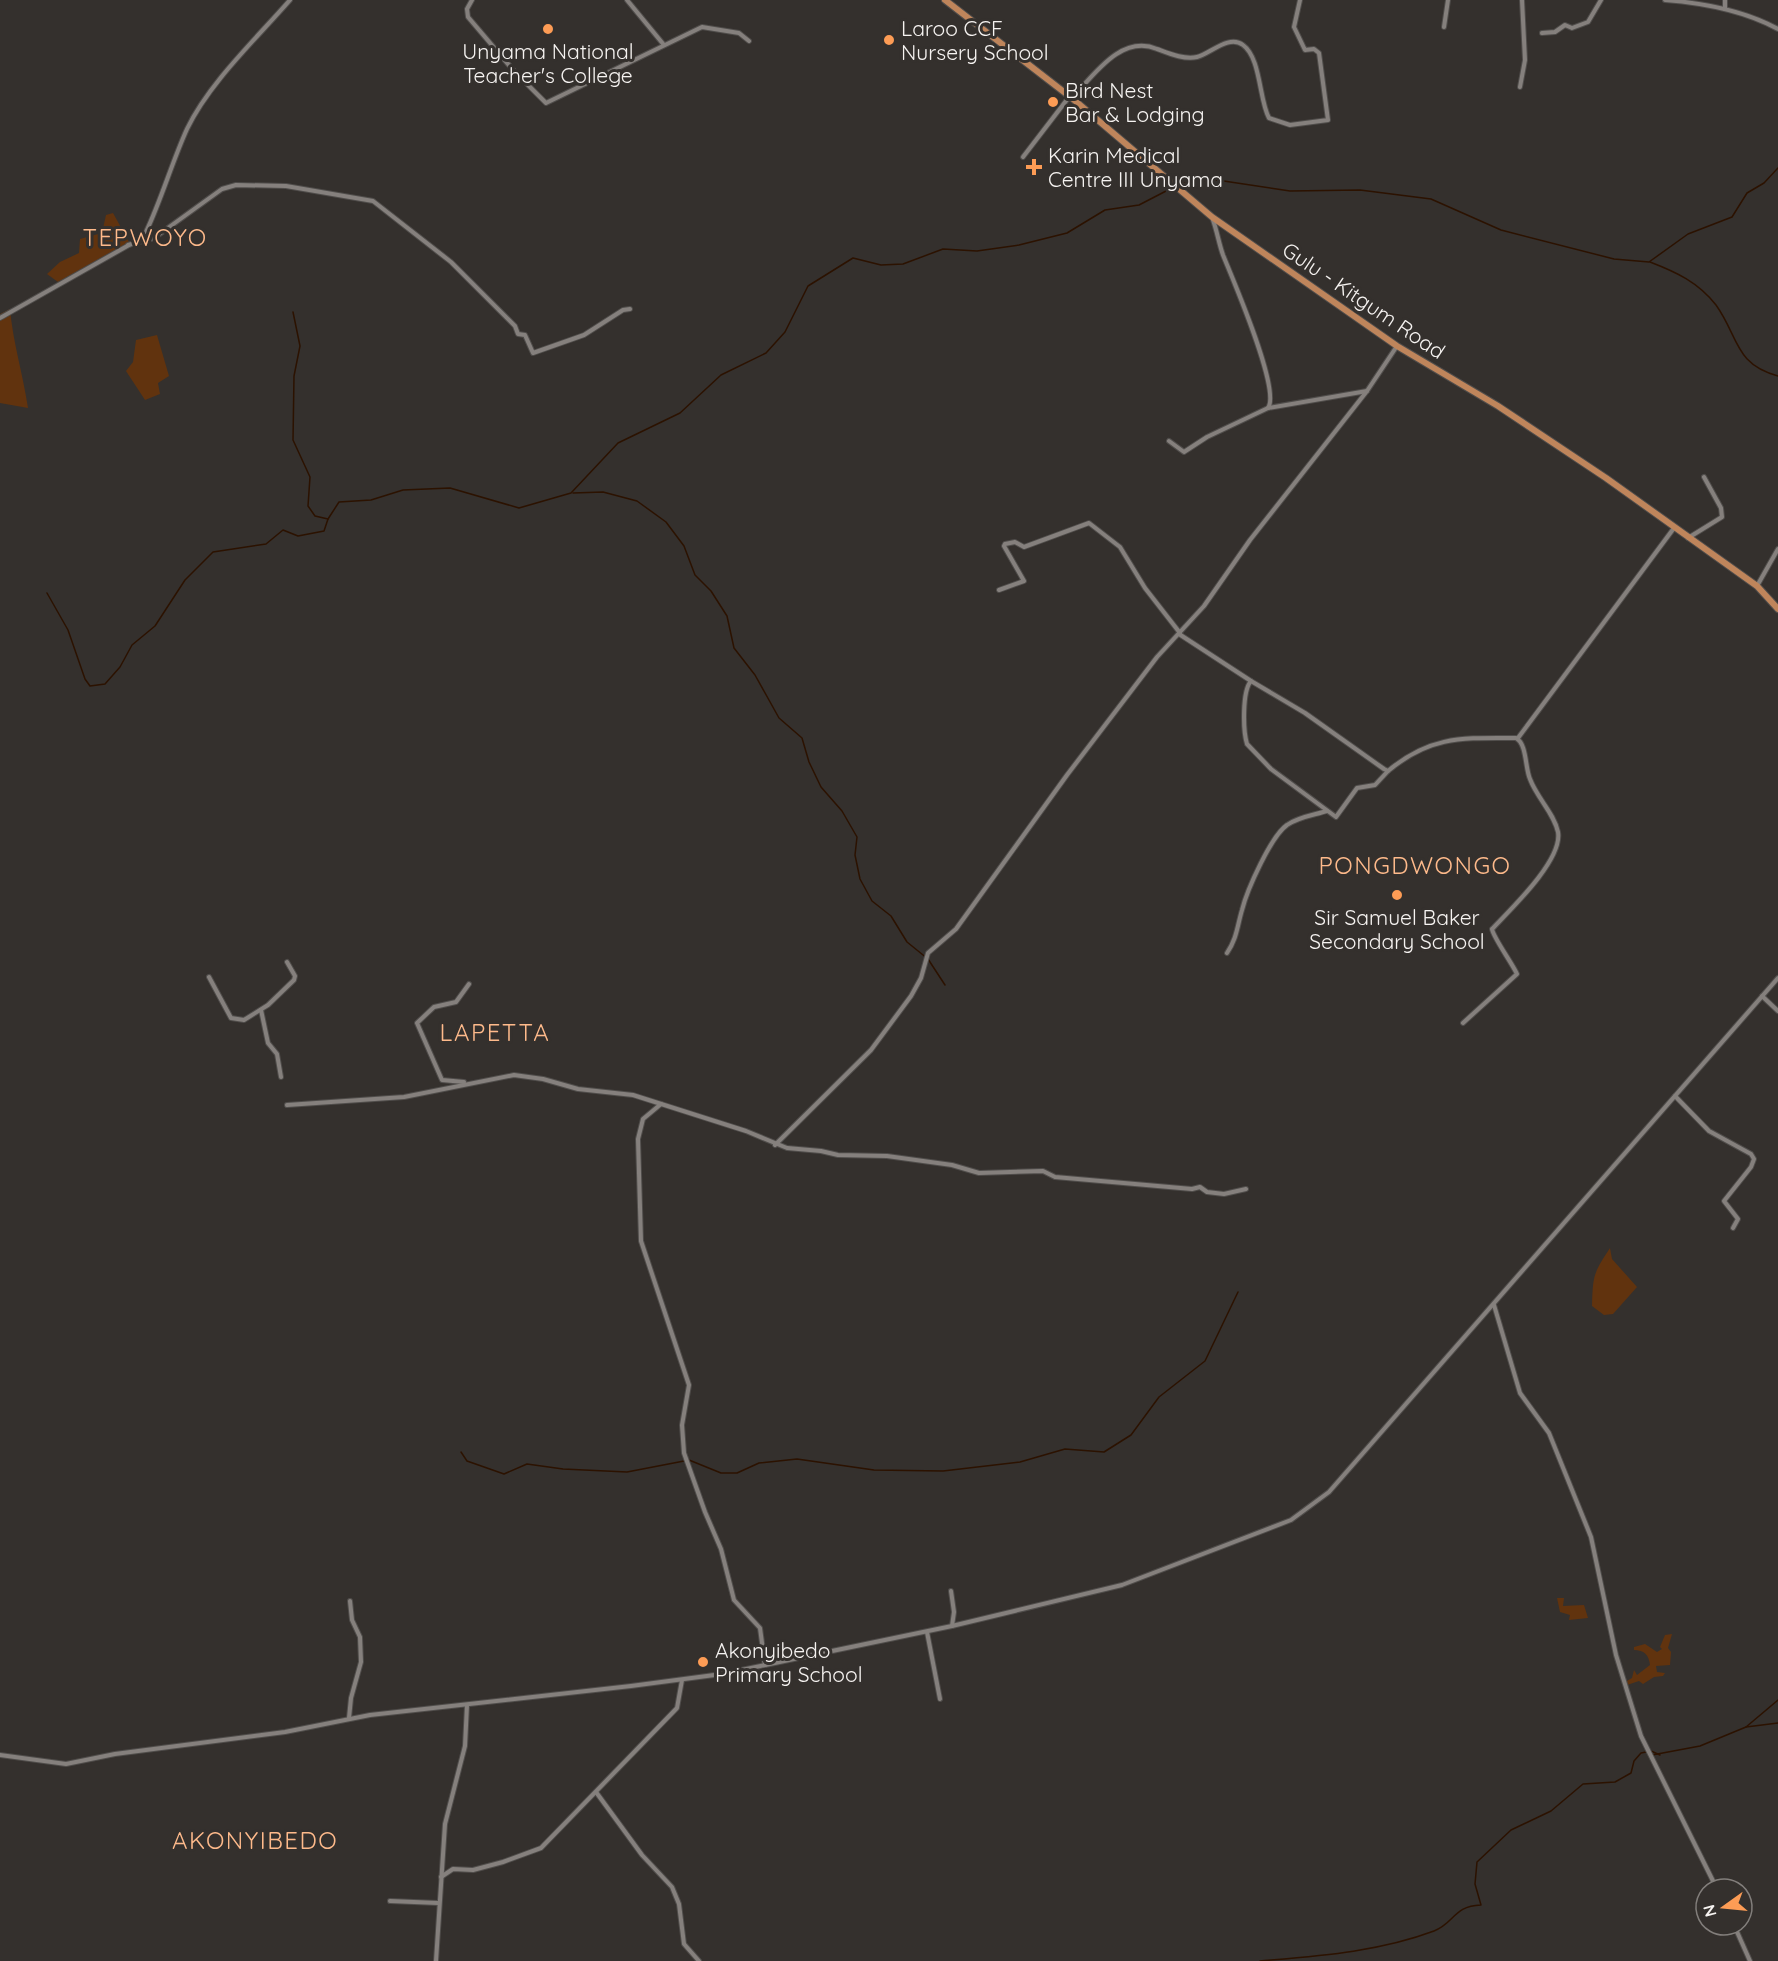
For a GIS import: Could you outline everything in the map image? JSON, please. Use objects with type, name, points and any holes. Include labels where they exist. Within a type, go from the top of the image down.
[{"type":"main road","name":"Gulu - Kitgum Road","points":[[945,0],[1070,97],[1212,217],[1397,346],[1508,413],[1606,478],[1757,586],[1778,609]]},
{"type":"street","points":[[0,318],[128,245],[146,232],[187,129],[200,108],[227,70],[256,41],[290,0]]},
{"type":"street","points":[[472,0],[467,9],[468,17],[546,104],[702,27],[740,33],[749,41]]},
{"type":"street","points":[[627,0],[664,45]]},
{"type":"street","points":[[1023,157],[1070,97],[1118,53],[1131,45],[1151,46],[1191,58],[1202,55],[1214,47],[1236,43],[1246,48],[1253,63],[1269,118],[1290,125],[1329,120],[1319,53],[1314,50],[1305,50],[1294,27],[1300,0]]},
{"type":"street","points":[[1444,27],[1448,0]]},
{"type":"street","points":[[1520,87],[1525,60],[1522,0]]},
{"type":"street","points":[[1542,33],[1555,32],[1565,25],[1572,28],[1588,22],[1601,0]]},
{"type":"street","points":[[1665,0],[1725,9],[1755,17],[1778,29]]},
{"type":"street","points":[[1725,0],[1725,9]]},
{"type":"street","points":[[128,245],[154,238],[222,189],[253,183],[286,186],[373,201],[381,206],[411,233],[451,262],[515,326],[518,334],[525,335],[532,353],[584,334],[623,310],[630,309]]},
{"type":"street","points":[[1212,217],[1223,254],[1263,358],[1272,398],[1268,408]]},
{"type":"street","points":[[775,1145],[871,1050],[911,996],[921,978],[928,953],[956,929],[1156,657],[1204,606],[1250,540],[1367,391],[1397,346]]},
{"type":"street","points":[[1169,441],[1184,452],[1207,436],[1268,408],[1367,391]]},
{"type":"street","points":[[1687,538],[1722,517],[1721,508],[1704,477]]},
{"type":"street","points":[[999,590],[1024,581],[1004,546],[1005,544],[1017,542],[1024,547],[1089,523],[1120,547],[1145,588],[1180,633],[1251,681],[1305,713],[1374,765],[1388,771]]},
{"type":"street","points":[[1518,738],[1674,528]]},
{"type":"street","points":[[1757,586],[1778,549]]},
{"type":"street","points":[[1251,681],[1246,687],[1245,697],[1247,744],[1271,769],[1336,817],[1357,788],[1375,785],[1388,771],[1420,747],[1456,738],[1518,738]]},
{"type":"street","points":[[1463,1023],[1517,974],[1508,955],[1492,934],[1492,929],[1536,884],[1558,838],[1551,817],[1531,783],[1522,744],[1518,738]]},
{"type":"street","points":[[1227,953],[1237,938],[1241,910],[1253,880],[1276,836],[1291,823],[1327,811]]},
{"type":"street","points":[[209,977],[222,997],[224,1008],[234,1021],[244,1020],[261,1010],[294,980],[295,976],[287,962]]},
{"type":"street","points":[[0,1755],[66,1764],[115,1754],[285,1732],[349,1718],[682,1680],[765,1665],[927,1632],[1122,1585],[1291,1520],[1329,1492],[1778,978]]},
{"type":"street","points":[[468,1082],[442,1080],[417,1023],[434,1007],[456,1002],[469,984]]},
{"type":"street","points":[[1762,996],[1778,1011]]},
{"type":"street","points":[[261,1010],[268,1043],[277,1054],[281,1077]]},
{"type":"street","points":[[287,1105],[405,1097],[468,1082],[514,1075],[578,1089],[633,1095],[753,1134],[775,1145],[838,1155],[887,1156],[952,1165],[979,1173],[1043,1171],[1055,1177],[1192,1189],[1200,1187],[1216,1194],[1246,1188]]},
{"type":"street","points":[[1676,1096],[1709,1131],[1751,1154],[1755,1159],[1724,1201],[1738,1219],[1733,1228]]},
{"type":"street","points":[[661,1104],[643,1119],[638,1139],[641,1238],[652,1281],[661,1295],[689,1385],[682,1425],[684,1453],[689,1471],[721,1549],[734,1600],[760,1628],[765,1665]]},
{"type":"street","points":[[1494,1305],[1520,1393],[1549,1433],[1591,1537],[1616,1655],[1638,1730],[1668,1796],[1710,1877]]},
{"type":"street","points":[[951,1591],[954,1612],[952,1626]]},
{"type":"street","points":[[349,1718],[352,1694],[361,1662],[360,1636],[352,1620],[350,1602]]},
{"type":"street","points":[[927,1632],[940,1699]]},
{"type":"street","points":[[441,1877],[450,1870],[483,1867],[538,1850],[596,1792],[649,1734],[677,1708],[682,1680]]},
{"type":"street","points":[[436,1961],[445,1824],[465,1746],[467,1705]]},
{"type":"street","points":[[596,1792],[642,1855],[672,1887],[679,1904],[684,1944],[699,1961]]},
{"type":"street","points":[[444,1860],[450,1870]]},
{"type":"street","points":[[390,1900],[438,1904]]},
{"type":"street","points":[[1739,1937],[1750,1961]]},
{"type":"shaded area","points":[[113,213],[129,242],[58,282],[47,274],[60,262],[79,253],[80,239],[102,233],[106,215]]},
{"type":"shaded area","points":[[10,309],[28,408],[0,403],[0,314]]},
{"type":"shaded area","points":[[157,335],[169,376],[158,383],[160,394],[145,400],[126,371],[133,362],[136,340]]},
{"type":"shaded area","points":[[1610,1248],[1612,1259],[1637,1287],[1613,1314],[1604,1315],[1592,1306],[1593,1288],[1597,1270]]},
{"type":"shaded area","points":[[1557,1598],[1564,1598],[1563,1606],[1584,1605],[1588,1618],[1569,1620],[1570,1615],[1560,1612]]},
{"type":"shaded area","points":[[1672,1634],[1668,1648],[1671,1652],[1670,1665],[1656,1666],[1657,1672],[1665,1673],[1663,1676],[1654,1677],[1643,1684],[1639,1681],[1627,1685],[1625,1682],[1632,1678],[1634,1670],[1637,1675],[1650,1665],[1645,1654],[1634,1650],[1634,1647],[1645,1644],[1657,1652],[1662,1649],[1660,1647],[1665,1635]]},
{"type":"waterway","points":[[1178,184],[1217,180],[1290,191],[1360,190],[1431,199],[1501,230],[1614,259],[1649,262],[1688,234],[1732,217],[1747,193],[1764,183],[1778,168]]},
{"type":"waterway","points":[[47,593],[68,630],[85,679],[90,686],[105,684],[120,667],[132,645],[155,626],[185,580],[213,552],[266,544],[283,530],[298,536],[324,531],[328,519],[339,502],[371,500],[403,490],[450,488],[519,508],[571,493],[618,443],[680,413],[721,375],[766,353],[785,332],[808,286],[853,258],[881,265],[903,264],[943,249],[977,251],[1019,245],[1067,233],[1105,210],[1139,205],[1168,190]]},
{"type":"waterway","points":[[1650,262],[1678,274],[1702,290],[1716,305],[1745,357],[1764,371],[1778,376]]},
{"type":"waterway","points":[[293,312],[300,346],[294,376],[293,440],[310,477],[308,506],[315,516],[328,519]]},
{"type":"waterway","points":[[573,493],[603,492],[637,501],[666,522],[684,546],[695,575],[711,591],[727,616],[734,648],[755,675],[779,718],[802,738],[809,762],[821,787],[842,811],[857,837],[855,855],[860,879],[872,901],[891,916],[907,942],[928,959],[945,985]]},
{"type":"waterway","points":[[689,1460],[721,1473],[737,1473],[759,1463],[797,1459],[874,1470],[943,1471],[1020,1462],[1065,1449],[1104,1452],[1131,1435],[1159,1397],[1205,1361],[1238,1292]]},
{"type":"waterway","points":[[461,1452],[467,1461],[504,1474],[527,1464],[563,1469],[627,1472],[684,1461]]},
{"type":"waterway","points":[[1652,1755],[1700,1746],[1746,1727],[1778,1700]]},
{"type":"waterway","points":[[1746,1727],[1778,1723]]},
{"type":"waterway","points":[[1260,1961],[1370,1948],[1413,1938],[1441,1928],[1465,1908],[1481,1905],[1475,1884],[1477,1862],[1511,1830],[1551,1811],[1583,1784],[1615,1782],[1631,1773],[1634,1761],[1641,1753],[1651,1751],[1660,1755]]},
{"type":"place","name":"Unyama National Teacher's College","points":[[548,29]]},
{"type":"place","name":"Laroo CCF Nursery School","points":[[889,40]]},
{"type":"place","name":"Bird Nest Bar & Lodging","points":[[1053,102]]},
{"type":"place","name":"Karin Medical Centre III Unyama","points":[[1034,167]]},
{"type":"place","name":"Sir Samuel Baker Secondary School","points":[[1397,895]]},
{"type":"place","name":"Akonyibedo Primary School","points":[[703,1662]]},
{"type":"district","name":"TEPWOYO","points":[[145,237]]},
{"type":"district","name":"PONGDWONGO","points":[[1415,865]]},
{"type":"district","name":"LAPETTA","points":[[495,1032]]},
{"type":"district","name":"AKONYIBEDO","points":[[255,1840]]}]
